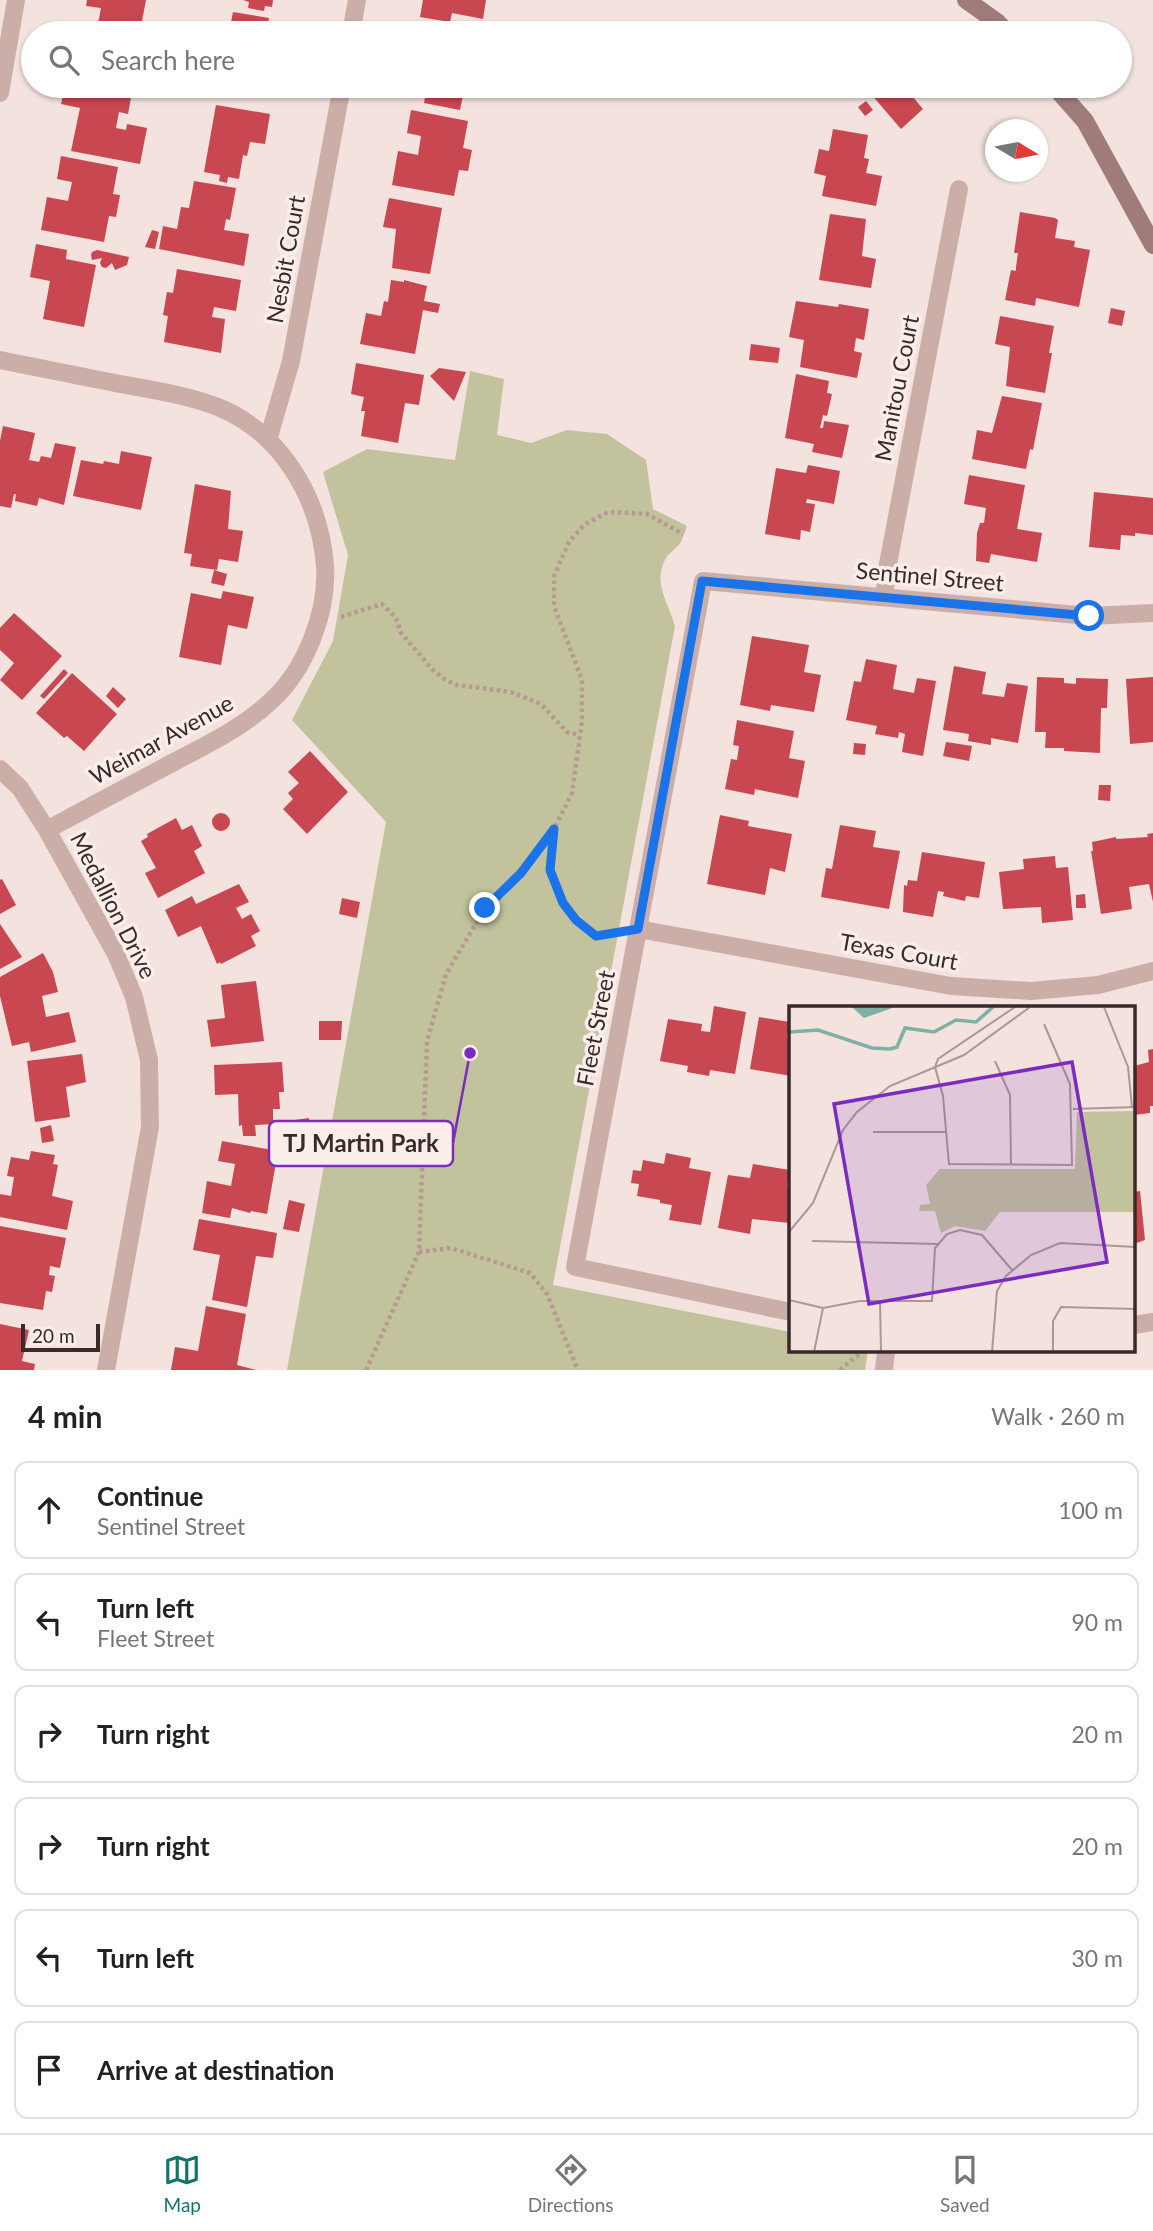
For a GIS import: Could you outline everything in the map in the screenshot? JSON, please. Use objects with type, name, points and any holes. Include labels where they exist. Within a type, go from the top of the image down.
[{"type":"street","points":[[0,93],[3,59],[16,0]]},
{"type":"street","points":[[353,21],[357,0]]},
{"type":"street","points":[[966,0],[996,21]]},
{"type":"street","name":"Nesbit Court","points":[[268,440],[291,361],[340,98]]},
{"type":"street","points":[[1065,98],[1085,121],[1153,245]]},
{"type":"street","name":"Manitou Court","points":[[884,596],[959,189]]},
{"type":"street","name":"Weimar Avenue","points":[[0,360],[185,396],[219,408],[245,422],[285,458],[312,502],[323,540],[326,580],[320,619],[303,661],[274,699],[232,731],[47,831]]},
{"type":"street","name":"Sentinel Street","points":[[702,581],[1089,616],[1153,613]]},
{"type":"street","name":"Fleet Street","points":[[702,581],[575,1267],[789,1312]]},
{"type":"street","name":"Medallion Drive","points":[[0,769],[20,788],[47,831],[116,954],[134,997],[149,1060],[150,1127],[106,1370]]},
{"type":"street","name":"Texas Court","points":[[638,929],[951,986],[1031,991],[1098,985],[1153,971]]},
{"type":"street","points":[[884,1370],[886,1352]]},
{"type":"path","points":[[366,1370],[419,1252],[427,1041],[446,974],[485,908],[521,873],[554,829],[572,793],[582,721],[582,680],[554,606],[554,576],[569,542],[584,526],[608,512],[647,514],[683,534]]},
{"type":"path","points":[[320,619],[347,617],[382,604],[396,618],[401,633],[444,679],[457,685],[511,692],[541,705],[567,732],[579,736]]},
{"type":"path","points":[[554,829],[550,870],[563,903],[576,920],[596,936],[638,929]]},
{"type":"path","points":[[419,1252],[451,1248],[530,1273],[547,1294],[578,1370]]},
{"type":"path","points":[[840,1370],[862,1352]]},
{"type":"green space","points":[[470,371],[504,379],[497,435],[531,443],[567,430],[607,434],[646,460],[653,509],[687,526],[681,542],[666,558],[662,567],[661,584],[675,626],[553,1285],[789,1332],[789,1352],[868,1352],[865,1370],[287,1370],[386,822],[292,720],[333,641],[348,555],[323,472],[367,449],[455,460]]},
{"type":"building","points":[[87,0],[146,0],[142,21],[99,21],[101,8],[86,6]]},
{"type":"building","points":[[243,0],[273,0],[272,7],[265,6],[264,11],[248,8],[249,2]]},
{"type":"building","points":[[423,0],[486,0],[483,19],[452,13],[450,21],[420,17]]},
{"type":"building","points":[[233,12],[269,18],[268,21],[231,21]]},
{"type":"building","points":[[62,98],[131,98],[128,114],[119,112],[116,128],[126,130],[127,124],[147,128],[140,164],[71,151],[80,108],[61,104]]},
{"type":"building","points":[[425,98],[462,98],[460,110],[424,103]]},
{"type":"building","points":[[874,98],[914,98],[923,109],[901,129]]},
{"type":"building","points":[[866,101],[873,110],[865,116],[858,107]]},
{"type":"building","points":[[216,105],[270,114],[265,144],[250,142],[247,156],[243,155],[239,179],[228,177],[227,183],[219,181],[220,175],[204,172]]},
{"type":"building","points":[[411,110],[468,121],[463,148],[472,150],[468,171],[459,170],[454,196],[392,185],[398,151],[418,155],[421,136],[407,133]]},
{"type":"building","points":[[833,129],[868,135],[864,158],[869,159],[866,173],[882,176],[876,206],[822,196],[826,176],[814,173],[819,149],[829,151]]},
{"type":"building","points":[[61,156],[118,167],[113,194],[120,195],[116,217],[109,216],[104,242],[41,230],[47,197],[68,201],[72,182],[57,179]]},
{"type":"building","points":[[194,181],[236,188],[230,220],[226,219],[224,230],[249,234],[244,266],[159,249],[163,226],[177,229],[181,207],[189,208]]},
{"type":"building","points":[[389,198],[442,208],[430,274],[392,268],[396,229],[383,227]]},
{"type":"building","points":[[1020,212],[1055,218],[1058,220],[1055,238],[1075,241],[1074,247],[1090,250],[1079,307],[1036,298],[1035,306],[1005,300],[1011,270],[1016,271],[1018,253],[1014,253]]},
{"type":"building","points":[[830,214],[866,219],[862,256],[876,259],[871,288],[819,280]]},
{"type":"building","points":[[152,230],[159,232],[155,249],[145,247]]},
{"type":"building","points":[[36,244],[67,250],[66,259],[96,265],[84,327],[43,319],[50,281],[30,277]]},
{"type":"building","points":[[97,250],[129,257],[127,265],[115,270],[112,263],[106,268],[102,267],[102,258],[92,260],[92,252]]},
{"type":"building","points":[[177,269],[241,280],[236,311],[214,307],[212,317],[225,319],[221,353],[164,342],[168,316],[163,315],[167,292],[173,293]]},
{"type":"building","points":[[391,280],[404,280],[427,286],[424,301],[440,304],[438,313],[423,310],[415,354],[360,344],[366,313],[381,316],[384,301],[388,302]]},
{"type":"building","points":[[796,301],[869,309],[864,340],[856,338],[854,351],[862,353],[857,378],[800,367],[804,340],[789,337]]},
{"type":"building","points":[[1111,308],[1125,311],[1122,326],[1108,323]]},
{"type":"building","points":[[1000,316],[1054,326],[1045,393],[1006,386],[1010,347],[995,344]]},
{"type":"building","points":[[751,344],[780,348],[778,363],[749,360]]},
{"type":"building","points":[[356,363],[424,375],[419,405],[405,403],[398,443],[361,436],[364,397],[351,394]]},
{"type":"building","points":[[439,368],[466,372],[454,401],[430,376]]},
{"type":"building","points":[[796,374],[829,381],[827,393],[832,394],[827,416],[823,415],[820,428],[823,428],[824,421],[849,425],[842,458],[812,452],[814,444],[785,438]]},
{"type":"building","points":[[1002,396],[1042,403],[1033,450],[1030,449],[1026,469],[972,459],[977,430],[992,433]]},
{"type":"building","points":[[3,426],[35,433],[29,460],[39,462],[41,456],[51,458],[55,443],[76,447],[64,505],[39,498],[37,506],[15,501],[14,494],[11,508],[0,506],[0,441]]},
{"type":"building","points":[[121,451],[152,457],[141,510],[73,496],[81,460],[119,464]]},
{"type":"building","points":[[808,465],[840,471],[834,504],[807,499],[806,503],[815,504],[810,532],[801,530],[800,540],[765,534],[776,468],[806,473]]},
{"type":"building","points":[[969,475],[1025,485],[1017,529],[1042,533],[1037,562],[991,554],[989,563],[976,561],[977,533],[980,523],[984,523],[986,508],[964,504]]},
{"type":"building","points":[[195,484],[231,491],[228,529],[243,531],[238,562],[219,559],[217,570],[190,566],[192,554],[184,553]]},
{"type":"building","points":[[1094,492],[1153,498],[1153,535],[1121,535],[1120,550],[1089,547]]},
{"type":"building","points":[[214,570],[227,574],[224,586],[211,583]]},
{"type":"building","points":[[223,591],[254,597],[247,629],[228,625],[221,665],[179,657],[191,593],[221,599]]},
{"type":"building","points":[[14,613],[62,656],[22,700],[0,680],[14,663],[0,650],[0,628]]},
{"type":"building","points":[[752,636],[809,645],[804,672],[821,675],[814,712],[771,705],[770,711],[740,705]]},
{"type":"building","points":[[866,659],[897,665],[893,689],[914,693],[917,678],[936,681],[923,756],[902,752],[905,734],[899,732],[898,738],[875,734],[877,726],[846,720],[854,681],[861,682]]},
{"type":"building","points":[[954,666],[986,672],[982,694],[1004,697],[1007,683],[1028,686],[1018,743],[991,738],[991,745],[968,741],[969,734],[943,730]]},
{"type":"building","points":[[64,669],[68,673],[44,699],[40,696]]},
{"type":"building","points":[[72,673],[117,714],[84,751],[67,736],[64,738],[36,713]]},
{"type":"building","points":[[1037,677],[1064,678],[1064,683],[1076,684],[1076,678],[1108,679],[1107,708],[1101,708],[1100,753],[1045,748],[1046,732],[1035,732]]},
{"type":"building","points":[[1153,677],[1153,742],[1130,744],[1126,679]]},
{"type":"building","points":[[113,687],[126,699],[118,708],[106,696]]},
{"type":"building","points":[[737,720],[794,731],[789,758],[805,761],[798,798],[755,789],[754,795],[725,789],[731,759],[737,760],[739,746],[733,745]]},
{"type":"building","points":[[946,742],[972,746],[969,761],[943,756]]},
{"type":"building","points":[[854,743],[866,744],[865,755],[853,754]]},
{"type":"building","points":[[310,751],[348,792],[307,834],[283,809],[293,799],[288,793],[299,783],[288,772]]},
{"type":"building","points":[[1099,785],[1111,785],[1110,801],[1098,800]]},
{"type":"building","points":[[221,813],[227,816],[230,822],[227,828],[221,831],[215,828],[212,822],[215,816]]},
{"type":"building","points":[[720,815],[749,821],[748,826],[792,834],[785,872],[770,868],[765,895],[707,884]]},
{"type":"building","points":[[176,818],[182,830],[192,825],[202,846],[194,851],[205,873],[158,898],[145,873],[156,868],[141,841],[148,837],[147,834]]},
{"type":"building","points":[[840,825],[876,831],[873,847],[900,851],[889,909],[821,897],[826,868],[832,869]]},
{"type":"building","points":[[1153,833],[1153,902],[1149,884],[1129,887],[1132,909],[1101,914],[1091,851],[1092,842],[1116,837],[1148,837],[1147,834]]},
{"type":"building","points":[[922,852],[985,862],[979,898],[966,896],[965,901],[943,896],[944,892],[938,891],[933,917],[903,912],[904,885],[907,886],[908,880],[917,881]]},
{"type":"building","points":[[1055,856],[1056,868],[1068,867],[1073,920],[1042,923],[1041,907],[1003,909],[999,872],[1024,869],[1023,859]]},
{"type":"building","points":[[2,879],[16,905],[0,914],[0,880]]},
{"type":"building","points":[[239,884],[249,902],[236,908],[242,919],[251,914],[260,931],[251,936],[256,946],[217,964],[201,926],[178,937],[165,910],[192,896],[196,904]]},
{"type":"building","points":[[1085,894],[1086,908],[1076,908],[1076,895]]},
{"type":"building","points":[[342,898],[360,902],[357,918],[339,914]]},
{"type":"building","points":[[0,924],[22,957],[0,969]]},
{"type":"building","points":[[43,953],[53,972],[58,992],[42,996],[46,1017],[69,1012],[76,1042],[31,1052],[29,1042],[12,1046],[0,996],[0,977]]},
{"type":"building","points":[[256,981],[264,1041],[211,1047],[207,1020],[225,1018],[221,985]]},
{"type":"building","points":[[714,1006],[746,1012],[735,1074],[710,1070],[709,1076],[687,1072],[688,1066],[660,1061],[668,1019],[702,1024],[701,1031],[710,1032]]},
{"type":"building","points":[[759,1017],[789,1022],[789,1076],[750,1069]]},
{"type":"building","points":[[319,1021],[342,1021],[341,1040],[319,1040]]},
{"type":"building","points":[[1153,1049],[1153,1106],[1150,1106],[1150,1113],[1136,1115],[1136,1065],[1149,1062],[1148,1050]]},
{"type":"building","points":[[82,1054],[86,1082],[66,1087],[70,1117],[35,1122],[27,1061]]},
{"type":"building","points":[[282,1062],[284,1092],[279,1092],[280,1109],[273,1109],[273,1124],[255,1125],[256,1136],[243,1136],[242,1125],[239,1126],[238,1094],[215,1095],[214,1065]]},
{"type":"building","points":[[309,1118],[310,1133],[296,1134],[295,1120]]},
{"type":"building","points":[[51,1125],[54,1141],[42,1143],[40,1128]]},
{"type":"building","points":[[222,1141],[278,1151],[267,1214],[232,1208],[230,1218],[202,1213],[207,1181],[231,1186],[235,1164],[218,1161]]},
{"type":"building","points":[[31,1151],[55,1155],[53,1164],[58,1165],[52,1196],[73,1201],[67,1230],[0,1217],[0,1194],[11,1196],[14,1177],[7,1176],[11,1157],[29,1160]]},
{"type":"building","points":[[666,1153],[691,1158],[689,1168],[711,1172],[701,1225],[669,1220],[672,1205],[637,1196],[639,1184],[631,1183],[633,1170],[641,1171],[643,1160],[664,1164]]},
{"type":"building","points":[[753,1164],[789,1170],[789,1223],[752,1219],[750,1234],[718,1228],[728,1175],[750,1178]]},
{"type":"building","points":[[1140,1191],[1145,1240],[1136,1243],[1136,1192]]},
{"type":"building","points":[[289,1200],[305,1204],[299,1232],[283,1229]]},
{"type":"building","points":[[199,1219],[277,1233],[273,1258],[256,1256],[247,1307],[212,1300],[220,1255],[193,1250]]},
{"type":"building","points":[[0,1226],[66,1238],[60,1268],[50,1266],[49,1275],[55,1276],[52,1292],[46,1291],[43,1310],[0,1303]]},
{"type":"building","points":[[206,1306],[246,1314],[237,1365],[256,1370],[171,1370],[175,1347],[198,1351]]},
{"type":"building","points":[[0,1324],[29,1330],[22,1361],[35,1364],[34,1370],[0,1370]]},
{"type":"place","name":"TJ Martin Park","points":[[470,1053]]},
{"type":"route","points":[[485,908],[521,873],[554,829],[550,870],[563,903],[576,920],[596,936],[638,929],[702,581],[1089,616]]}]
